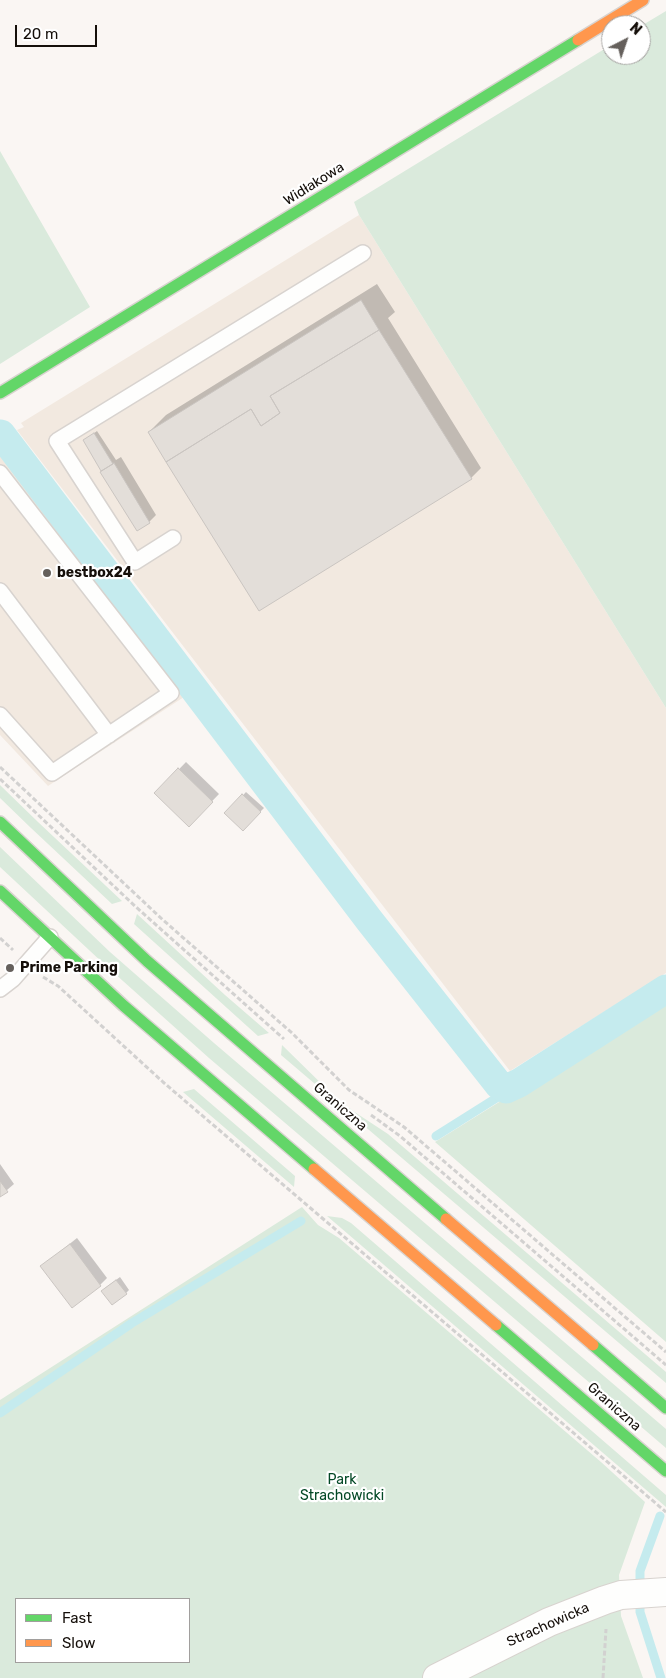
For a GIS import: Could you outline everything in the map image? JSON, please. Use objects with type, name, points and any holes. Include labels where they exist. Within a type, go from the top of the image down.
[{"type":"main road","name":"Widłakowa","points":[[0,393],[240,249],[643,0]]},
{"type":"main road","name":"Graniczna","points":[[0,822],[147,960],[666,1408]]},
{"type":"main road","name":"Graniczna","points":[[0,891],[124,1006],[666,1471]]},
{"type":"street","name":"Strachowicka","points":[[437,1678],[549,1622],[613,1597],[664,1593]]},
{"type":"lane","points":[[173,538],[135,562],[57,441],[363,253]]},
{"type":"lane","points":[[0,473],[171,693],[52,773],[0,715]]},
{"type":"lane","points":[[0,591],[109,735]]},
{"type":"lane","points":[[0,990],[50,937]]},
{"type":"path","points":[[0,767],[156,913],[292,1032],[349,1090],[404,1127],[666,1352]]},
{"type":"path","points":[[0,779],[136,907],[289,1044]]},
{"type":"path","points":[[0,938],[39,975],[58,986],[163,1082],[666,1512]]},
{"type":"path","points":[[364,1110],[400,1136],[666,1365]]},
{"type":"path","points":[[603,1678],[607,1620],[613,1597]]},
{"type":"shaded area","points":[[359,215],[666,708],[666,973],[510,1071],[17,430],[24,427],[21,423]]},
{"type":"shaded area","name":"bestbox24","points":[[0,452],[187,695],[48,786],[0,735]]},
{"type":"green space","points":[[666,11],[666,708],[359,215],[354,202],[601,51],[601,65],[651,65],[651,20]]},
{"type":"green space","points":[[0,151],[90,307],[0,364]]},
{"type":"green space","points":[[0,785],[122,901],[112,904],[31,828],[0,798]]},
{"type":"green space","points":[[0,847],[110,952],[214,1043],[666,1429],[666,1448],[209,1058],[104,964],[0,867]]},
{"type":"green space","points":[[137,914],[269,1033],[258,1036],[134,924]]},
{"type":"green space","points":[[666,998],[666,1342],[435,1142]]},
{"type":"green space","points":[[282,1045],[332,1094],[353,1111],[388,1134],[666,1372],[666,1383],[281,1055]]},
{"type":"green space","points":[[194,1089],[295,1176],[294,1187],[183,1092]]},
{"type":"green space","name":"Park Strachowicki","points":[[302,1207],[318,1225],[339,1238],[601,1462],[645,1502],[619,1575],[621,1616],[643,1678],[0,1678],[0,1400]]},
{"type":"green space","points":[[327,1216],[342,1218],[351,1223],[666,1495],[666,1507]]},
{"type":"building","points":[[361,300],[379,330],[270,396],[280,413],[261,426],[251,409],[166,462],[148,432]]},
{"type":"building","points":[[379,330],[472,479],[259,611],[166,462],[251,409],[261,426],[280,413],[270,396]]},
{"type":"building","points":[[94,433],[113,464],[101,471],[83,440]]},
{"type":"building","points":[[114,463],[150,523],[137,531],[100,472]]},
{"type":"building","points":[[178,768],[213,802],[189,827],[154,793]]},
{"type":"building","points":[[242,794],[261,812],[243,831],[224,813]]},
{"type":"building","points":[[0,1181],[8,1192],[0,1197]]},
{"type":"building","points":[[70,1244],[101,1286],[72,1308],[40,1266]]},
{"type":"building","points":[[116,1280],[127,1294],[112,1305],[101,1291]]},
{"type":"waterway","points":[[1,434],[369,920],[499,1085],[506,1089],[519,1083],[666,989]]},
{"type":"waterway","points":[[436,1136],[498,1097],[506,1089]]},
{"type":"waterway","points":[[0,1413],[132,1323],[301,1221]]},
{"type":"waterway","points":[[660,1516],[640,1571],[640,1612],[661,1678]]},
{"type":"traffic: fast","points":[[0,393],[578,40]]},
{"type":"traffic: fast","points":[[0,822],[147,961],[446,1219]]},
{"type":"traffic: fast","points":[[0,891],[124,1006],[314,1169]]},
{"type":"traffic: fast","points":[[496,1325],[666,1471]]},
{"type":"traffic: fast","points":[[593,1345],[666,1408]]},
{"type":"traffic: slow","points":[[578,40],[643,0]]},
{"type":"traffic: slow","points":[[314,1169],[496,1325]]},
{"type":"traffic: slow","points":[[446,1219],[593,1345]]},
{"type":"place","name":"bestbox24","points":[[47,573]]},
{"type":"place","name":"Prime Parking","points":[[10,968]]}]
